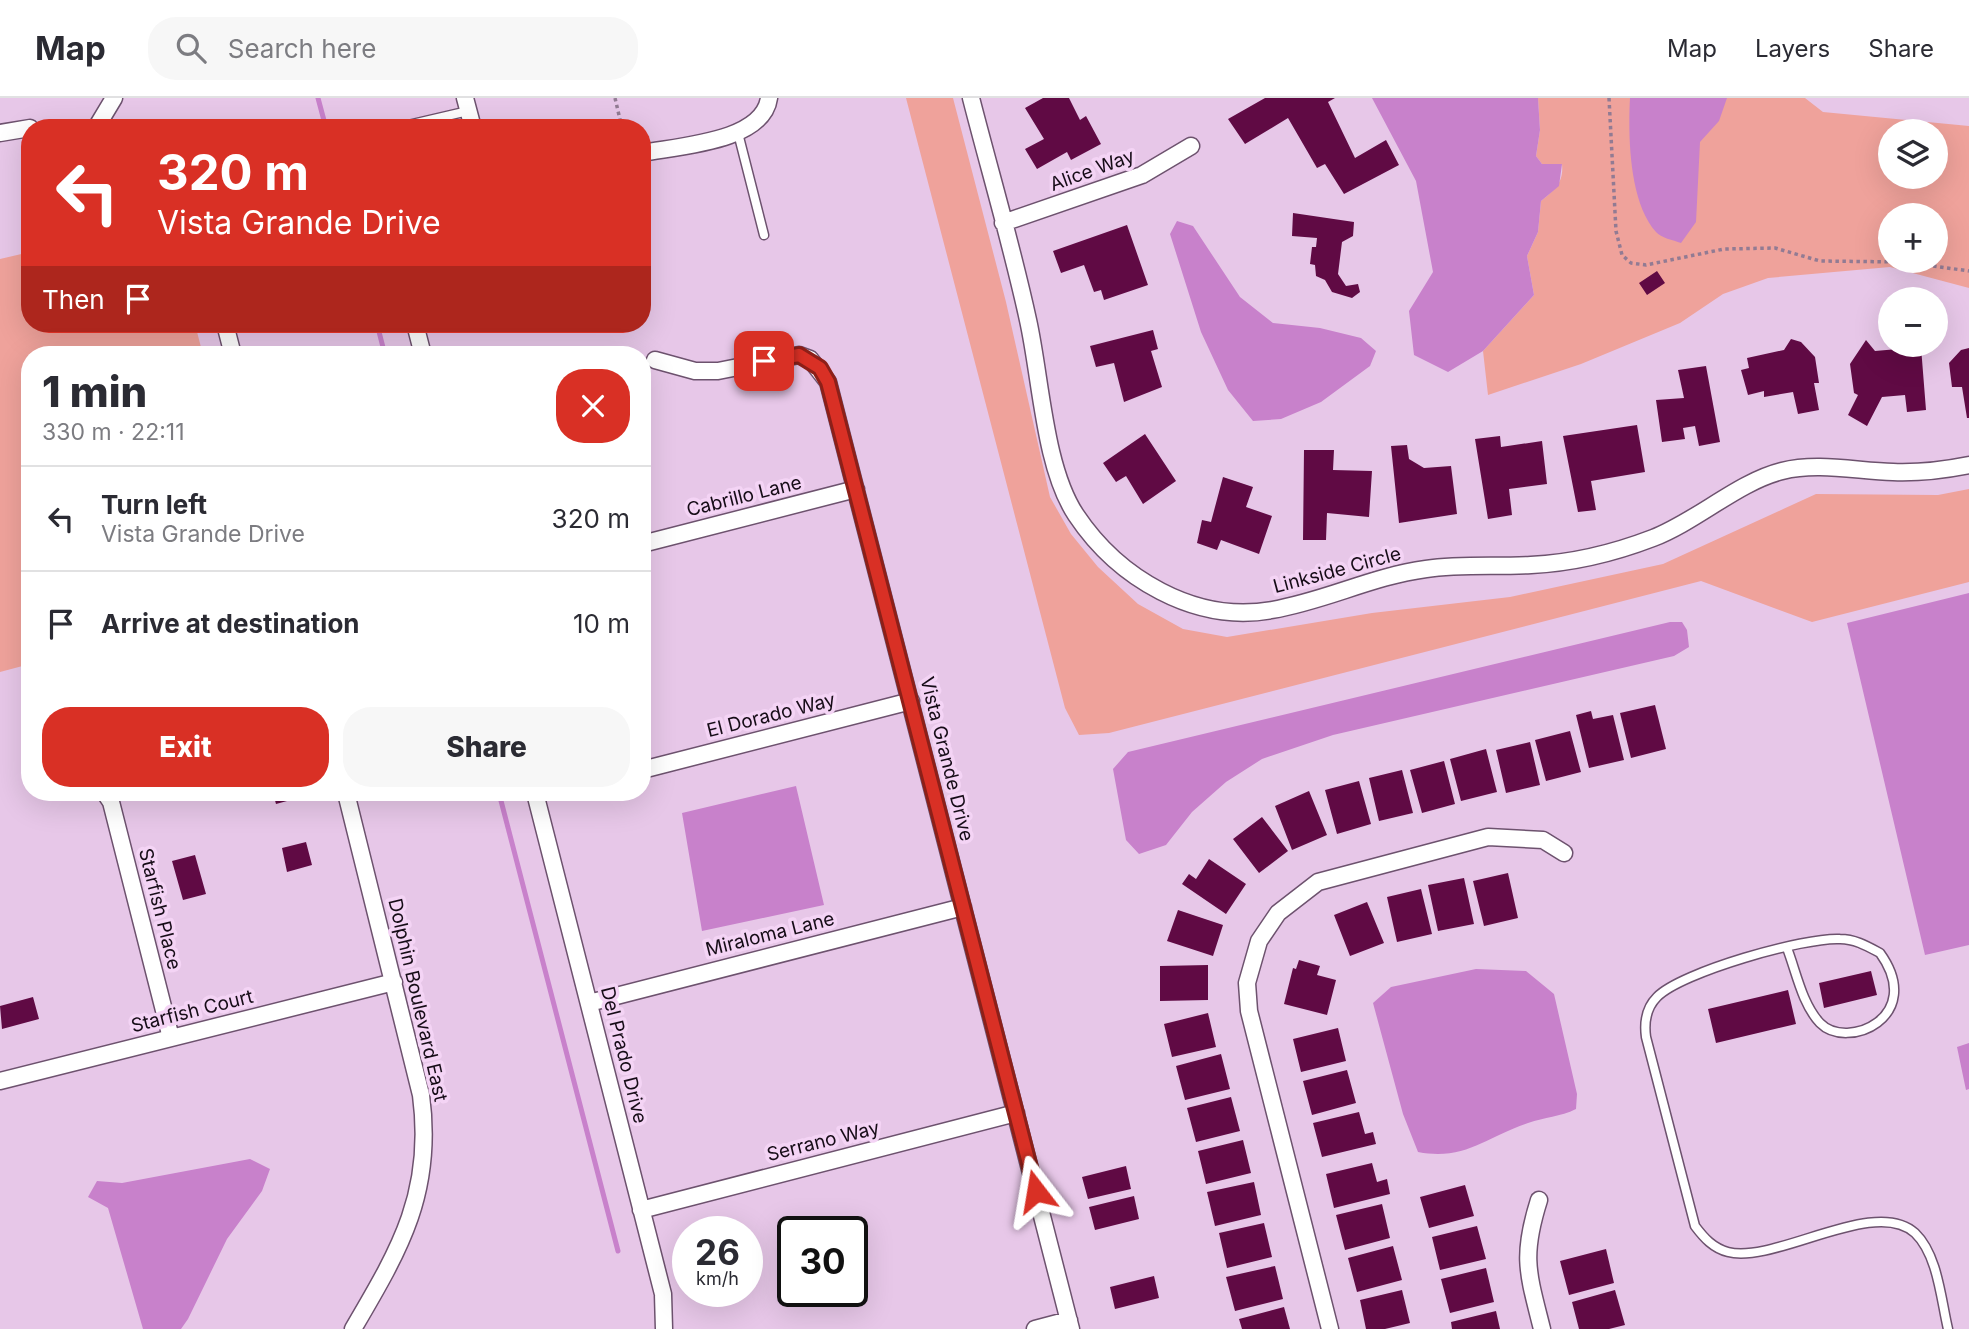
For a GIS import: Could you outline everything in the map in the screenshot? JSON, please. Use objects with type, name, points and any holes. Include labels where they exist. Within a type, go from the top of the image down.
[{"type":"street","points":[[101,119],[114,98]]},
{"type":"street","points":[[651,151],[738,133],[762,118],[769,98]]},
{"type":"street","name":"Linkside Circle","points":[[971,98],[1028,320],[1054,462],[1061,485],[1076,515],[1102,546],[1132,574],[1179,600],[1212,610],[1246,614],[1273,610],[1394,574],[1432,568],[1534,565],[1623,549],[1691,521],[1761,479],[1781,471],[1805,467],[1913,472],[1969,465]]},
{"type":"street","points":[[0,133],[21,130]]},
{"type":"street","name":"Alice Way","points":[[1003,223],[1142,175],[1191,146]]},
{"type":"street","name":"Vista Grande Drive","points":[[655,360],[695,371],[718,372],[799,355],[810,359],[828,382],[1070,1324]]},
{"type":"street","name":"Cabrillo Lane","points":[[651,542],[856,489]]},
{"type":"street","name":"El Dorado Way","points":[[651,768],[911,701]]},
{"type":"street","name":"Starfish Place","points":[[110,801],[170,1038]]},
{"type":"street","name":"Dolphin Boulevard East","points":[[348,801],[421,1095],[425,1136],[422,1176],[406,1235],[353,1329]]},
{"type":"street","name":"Del Prado Drive","points":[[544,801],[589,1003],[663,1294],[664,1329]]},
{"type":"street","points":[[1330,1329],[1249,1011],[1247,983],[1259,941],[1278,913],[1291,900],[1331,877],[1488,837],[1543,840],[1564,853]]},
{"type":"street","name":"Miraloma Lane","points":[[589,1003],[963,907]]},
{"type":"street","name":"Starfish Court","points":[[0,1081],[394,982]]},
{"type":"street","name":"Serrano Way","points":[[641,1210],[1016,1113]]},
{"type":"street","points":[[1539,1200],[1528,1236],[1527,1264],[1542,1329]]},
{"type":"street","points":[[1035,1329],[1070,1324]]},
{"type":"lane","points":[[422,119],[467,104]]},
{"type":"lane","points":[[738,133],[764,235]]},
{"type":"lane","points":[[1787,948],[1808,1004],[1822,1025],[1833,1030],[1861,1029],[1885,1017],[1893,1006],[1895,993],[1888,964],[1880,953],[1867,946],[1832,938],[1787,948],[1681,979],[1657,997],[1647,1012],[1646,1037],[1695,1226],[1717,1248],[1740,1254],[1873,1222],[1897,1223],[1916,1234],[1927,1251],[1948,1329]]},
{"type":"path","points":[[615,98],[620,119]]},
{"type":"path","points":[[1609,98],[1616,231],[1622,255],[1631,263],[1646,265],[1724,249],[1775,248],[1800,257],[1832,262],[1905,262],[1969,271]]},
{"type":"shaded area","points":[[906,98],[953,98],[1006,302],[1050,497],[1071,534],[1098,567],[1138,604],[1183,629],[1227,637],[1372,613],[1510,597],[1663,564],[1816,494],[1938,495],[1969,489],[1969,582],[1812,622],[1701,581],[1109,733],[1079,735],[1065,708]]},
{"type":"shaded area","points":[[1372,98],[1538,98],[1540,130],[1536,156],[1542,164],[1562,164],[1559,186],[1541,201],[1538,232],[1527,256],[1534,295],[1483,351],[1448,372],[1414,355],[1409,311],[1433,272],[1416,181]]},
{"type":"shaded area","points":[[1538,98],[1805,98],[1823,112],[1896,119],[1878,119],[1878,189],[1948,189],[1948,124],[1969,126],[1969,288],[1913,273],[1948,273],[1948,203],[1878,203],[1878,268],[1768,278],[1723,294],[1680,323],[1581,364],[1488,395],[1483,351],[1534,295],[1527,256],[1538,232],[1541,201],[1560,181],[1562,164],[1542,164],[1536,156],[1540,130]]},
{"type":"shaded area","points":[[1630,98],[1727,98],[1719,121],[1700,142],[1696,222],[1681,243],[1656,232],[1640,204],[1630,149]]},
{"type":"shaded area","points":[[1177,221],[1193,226],[1240,297],[1273,323],[1320,328],[1361,338],[1376,351],[1370,366],[1321,402],[1281,419],[1253,421],[1228,390],[1201,332],[1170,234]]},
{"type":"shaded area","points":[[21,254],[21,333],[197,333],[201,346],[21,346],[21,666],[0,672],[0,259]]},
{"type":"shaded area","points":[[1969,593],[1969,945],[1925,955],[1847,623]]},
{"type":"shaded area","points":[[1670,622],[1682,622],[1687,630],[1689,647],[1674,656],[1333,735],[1262,759],[1226,782],[1192,812],[1166,845],[1139,854],[1126,840],[1113,769],[1128,752]]},
{"type":"shaded area","points":[[796,786],[824,905],[702,931],[682,813]]},
{"type":"shaded area","points":[[1476,969],[1526,971],[1554,994],[1577,1094],[1576,1109],[1528,1123],[1462,1150],[1434,1154],[1418,1152],[1403,1114],[1373,1003],[1391,987]]},
{"type":"shaded area","points":[[1969,1043],[1969,1089],[1966,1090],[1957,1047]]},
{"type":"shaded area","points":[[250,1159],[270,1169],[262,1191],[227,1239],[188,1319],[181,1329],[143,1329],[108,1208],[88,1197],[97,1181],[122,1183]]},
{"type":"building","points":[[1043,98],[1069,98],[1080,120],[1086,116],[1101,144],[1071,160],[1067,152],[1037,169],[1025,149],[1044,139],[1025,108]]},
{"type":"building","points":[[1265,98],[1335,98],[1328,102],[1355,158],[1386,140],[1399,165],[1344,194],[1325,164],[1317,168],[1288,118],[1245,144],[1228,119]]},
{"type":"building","points":[[1293,213],[1354,222],[1353,236],[1342,242],[1338,274],[1346,286],[1358,284],[1360,292],[1352,298],[1332,292],[1325,280],[1316,276],[1315,265],[1310,264],[1312,247],[1316,247],[1317,238],[1292,236]]},
{"type":"building","points":[[1127,225],[1148,285],[1104,300],[1101,290],[1094,292],[1084,265],[1061,273],[1053,251]]},
{"type":"building","points":[[1657,271],[1665,283],[1647,295],[1639,283]]},
{"type":"building","points":[[1153,330],[1158,349],[1151,351],[1162,387],[1124,402],[1114,363],[1096,367],[1090,346]]},
{"type":"building","points":[[1791,339],[1801,342],[1815,357],[1819,383],[1814,383],[1819,410],[1798,414],[1793,392],[1764,397],[1764,391],[1748,395],[1741,370],[1749,368],[1747,358],[1784,350]]},
{"type":"building","points":[[1866,340],[1875,351],[1878,351],[1878,357],[1922,357],[1926,410],[1907,412],[1905,395],[1882,397],[1867,426],[1848,415],[1858,395],[1854,393],[1850,364]]},
{"type":"building","points":[[1969,348],[1967,418],[1962,387],[1952,387],[1949,363],[1961,350]]},
{"type":"building","points":[[1706,366],[1720,442],[1699,446],[1695,426],[1683,428],[1685,439],[1662,442],[1656,400],[1684,398],[1678,370]]},
{"type":"building","points":[[1637,425],[1645,472],[1591,481],[1596,510],[1578,512],[1563,436]]},
{"type":"building","points":[[1145,434],[1176,481],[1143,504],[1126,476],[1116,482],[1103,463]]},
{"type":"building","points":[[1500,436],[1501,447],[1542,441],[1547,484],[1509,489],[1512,515],[1488,519],[1475,439]]},
{"type":"building","points":[[1407,445],[1409,459],[1424,468],[1451,466],[1457,514],[1399,523],[1391,446]]},
{"type":"building","points":[[1304,450],[1334,450],[1333,470],[1372,471],[1369,517],[1327,513],[1326,540],[1303,540]]},
{"type":"building","points":[[1223,477],[1253,487],[1246,507],[1272,516],[1259,554],[1221,540],[1217,550],[1197,543],[1202,520],[1211,522]]},
{"type":"building","points":[[1655,705],[1666,749],[1631,758],[1620,713]]},
{"type":"building","points":[[1591,711],[1593,719],[1613,715],[1624,760],[1589,768],[1576,715]]},
{"type":"building","points":[[1570,731],[1581,772],[1546,781],[1535,740]]},
{"type":"building","points":[[1530,742],[1540,785],[1506,793],[1496,750]]},
{"type":"building","points":[[1486,749],[1497,792],[1461,801],[1450,759]]},
{"type":"building","points":[[1444,761],[1455,804],[1422,813],[1410,770]]},
{"type":"building","points":[[1402,770],[1413,813],[1379,821],[1369,778]]},
{"type":"building","points":[[1359,781],[1371,824],[1337,834],[1325,790]]},
{"type":"building","points":[[1309,791],[1327,835],[1292,850],[1275,806]]},
{"type":"building","points":[[1262,817],[1288,851],[1259,873],[1233,839]]},
{"type":"building","points":[[306,842],[312,865],[287,872],[282,848]]},
{"type":"building","points":[[195,855],[206,894],[183,900],[172,861]]},
{"type":"building","points":[[1209,859],[1246,884],[1226,914],[1182,884],[1189,874],[1196,879]]},
{"type":"building","points":[[1508,873],[1518,918],[1484,926],[1473,881]]},
{"type":"building","points":[[1464,878],[1474,924],[1438,931],[1428,885]]},
{"type":"building","points":[[1421,889],[1432,934],[1397,942],[1387,897]]},
{"type":"building","points":[[1367,902],[1384,943],[1350,956],[1334,915]]},
{"type":"building","points":[[1178,910],[1223,925],[1213,956],[1167,941]]},
{"type":"building","points":[[1299,960],[1320,966],[1317,975],[1336,980],[1327,1015],[1284,1004],[1293,968],[1296,969]]},
{"type":"building","points":[[1208,965],[1208,1000],[1160,1001],[1160,966]]},
{"type":"building","points":[[1871,971],[1877,995],[1824,1008],[1819,983]]},
{"type":"building","points":[[1788,990],[1796,1024],[1716,1043],[1708,1009]]},
{"type":"building","points":[[33,997],[39,1019],[2,1029],[0,1006]]},
{"type":"building","points":[[1208,1013],[1216,1047],[1172,1057],[1164,1024]]},
{"type":"building","points":[[1338,1028],[1346,1061],[1301,1072],[1293,1039]]},
{"type":"building","points":[[1221,1054],[1230,1089],[1185,1100],[1176,1066]]},
{"type":"building","points":[[1347,1070],[1356,1103],[1312,1115],[1303,1081]]},
{"type":"building","points":[[1231,1097],[1240,1131],[1196,1142],[1187,1108]]},
{"type":"building","points":[[1359,1112],[1365,1134],[1373,1132],[1376,1144],[1322,1157],[1313,1123]]},
{"type":"building","points":[[1243,1140],[1251,1173],[1206,1184],[1198,1151]]},
{"type":"building","points":[[1372,1163],[1377,1182],[1387,1179],[1390,1194],[1334,1208],[1326,1174]]},
{"type":"building","points":[[1126,1166],[1131,1189],[1088,1199],[1082,1177]]},
{"type":"building","points":[[1254,1182],[1261,1215],[1215,1226],[1207,1192]]},
{"type":"building","points":[[1465,1185],[1474,1216],[1429,1228],[1420,1197]]},
{"type":"building","points":[[1134,1196],[1139,1219],[1095,1230],[1089,1207]]},
{"type":"building","points":[[1382,1204],[1390,1238],[1345,1250],[1336,1215]]},
{"type":"building","points":[[1264,1223],[1272,1257],[1227,1268],[1219,1233]]},
{"type":"building","points":[[1477,1226],[1486,1259],[1440,1270],[1432,1237]]},
{"type":"building","points":[[1393,1246],[1402,1280],[1357,1292],[1348,1258]]},
{"type":"building","points":[[1606,1249],[1614,1283],[1569,1295],[1560,1261]]},
{"type":"building","points":[[1275,1266],[1283,1299],[1235,1311],[1226,1277]]},
{"type":"building","points":[[1486,1268],[1494,1302],[1450,1313],[1441,1279]]},
{"type":"building","points":[[1154,1276],[1159,1298],[1115,1309],[1110,1287]]},
{"type":"building","points":[[1402,1290],[1410,1323],[1385,1329],[1366,1329],[1360,1300]]},
{"type":"building","points":[[1615,1290],[1625,1325],[1609,1329],[1579,1329],[1572,1302]]},
{"type":"building","points":[[1284,1307],[1290,1329],[1242,1329],[1239,1319]]},
{"type":"building","points":[[1496,1311],[1500,1329],[1452,1329],[1451,1322]]},
{"type":"waterway","points":[[318,98],[324,119]]},
{"type":"waterway","points":[[379,333],[383,346]]},
{"type":"waterway","points":[[501,801],[618,1251]]},
{"type":"route","points":[[764,361],[799,355],[810,359],[820,368],[828,382],[1036,1191]]}]
